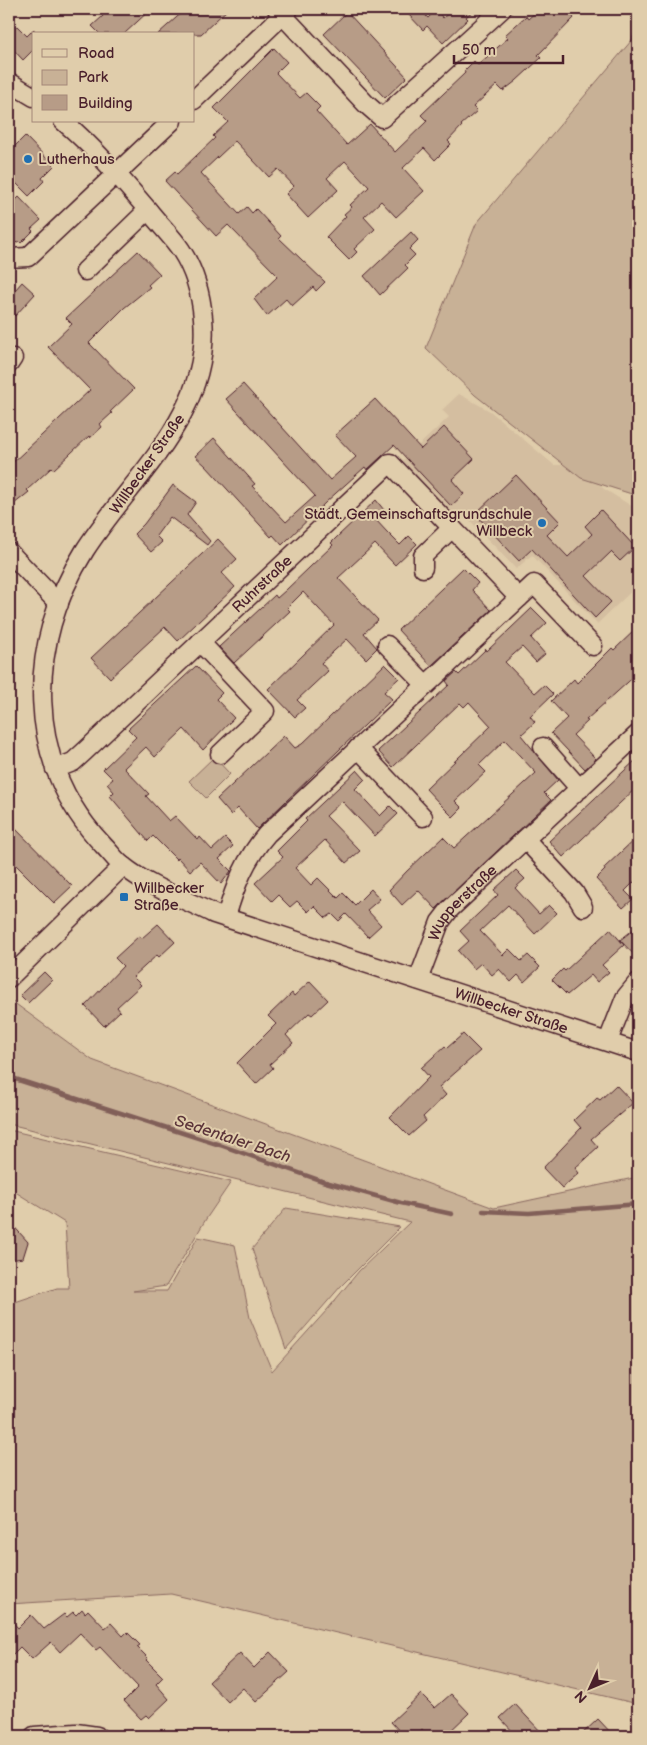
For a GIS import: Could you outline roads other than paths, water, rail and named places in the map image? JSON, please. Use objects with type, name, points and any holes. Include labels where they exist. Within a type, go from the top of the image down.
[{"type":"street","points":[[195,99],[283,11],[366,104],[382,118],[502,9]]},
{"type":"street","points":[[9,82],[32,96]]},
{"type":"street","name":"Willbecker Straße","points":[[64,122],[116,174],[180,248],[199,292],[204,336],[200,370],[185,410],[159,452],[85,550],[59,604],[46,643],[41,691],[45,734],[55,769],[66,795],[85,826],[123,866],[154,885],[226,917],[638,1052]]},
{"type":"street","points":[[9,258],[28,257],[171,122]]},
{"type":"street","points":[[84,271],[148,210]]},
{"type":"street","name":"Ruhrstraße","points":[[55,769],[73,762],[390,463],[520,598]]},
{"type":"street","points":[[424,568],[423,556],[452,528]]},
{"type":"street","points":[[9,552],[59,604]]},
{"type":"street","points":[[226,917],[243,868],[253,850],[358,748],[534,584],[593,646]]},
{"type":"street","points":[[200,642],[265,711],[220,754]]},
{"type":"street","points":[[387,645],[426,686]]},
{"type":"street","name":"Wupperstraße","points":[[418,980],[440,922],[450,909],[638,734]]},
{"type":"street","points":[[542,747],[580,789]]},
{"type":"street","points":[[358,748],[423,817]]},
{"type":"street","points":[[526,838],[574,892],[583,908]]},
{"type":"street","points":[[9,978],[123,866]]},
{"type":"street","points":[[608,1041],[625,998],[638,982]]},
{"type":"street","points":[[34,1736],[76,1733],[97,1736]]},
{"type":"waterway","name":"Sedentaler Bach","points":[[9,1077],[220,1145],[322,1181],[401,1203],[452,1214]]},
{"type":"waterway","name":"Sedentaler Bach","points":[[483,1211],[529,1213],[638,1204]]},
{"type":"place","name":"Lutherhaus","points":[[28,159]]},
{"type":"place","name":"Städt. Gemeinschaftsgrundschule Willbeck","points":[[542,523]]},
{"type":"place","name":"Willbecker Straße","points":[[124,897]]}]
